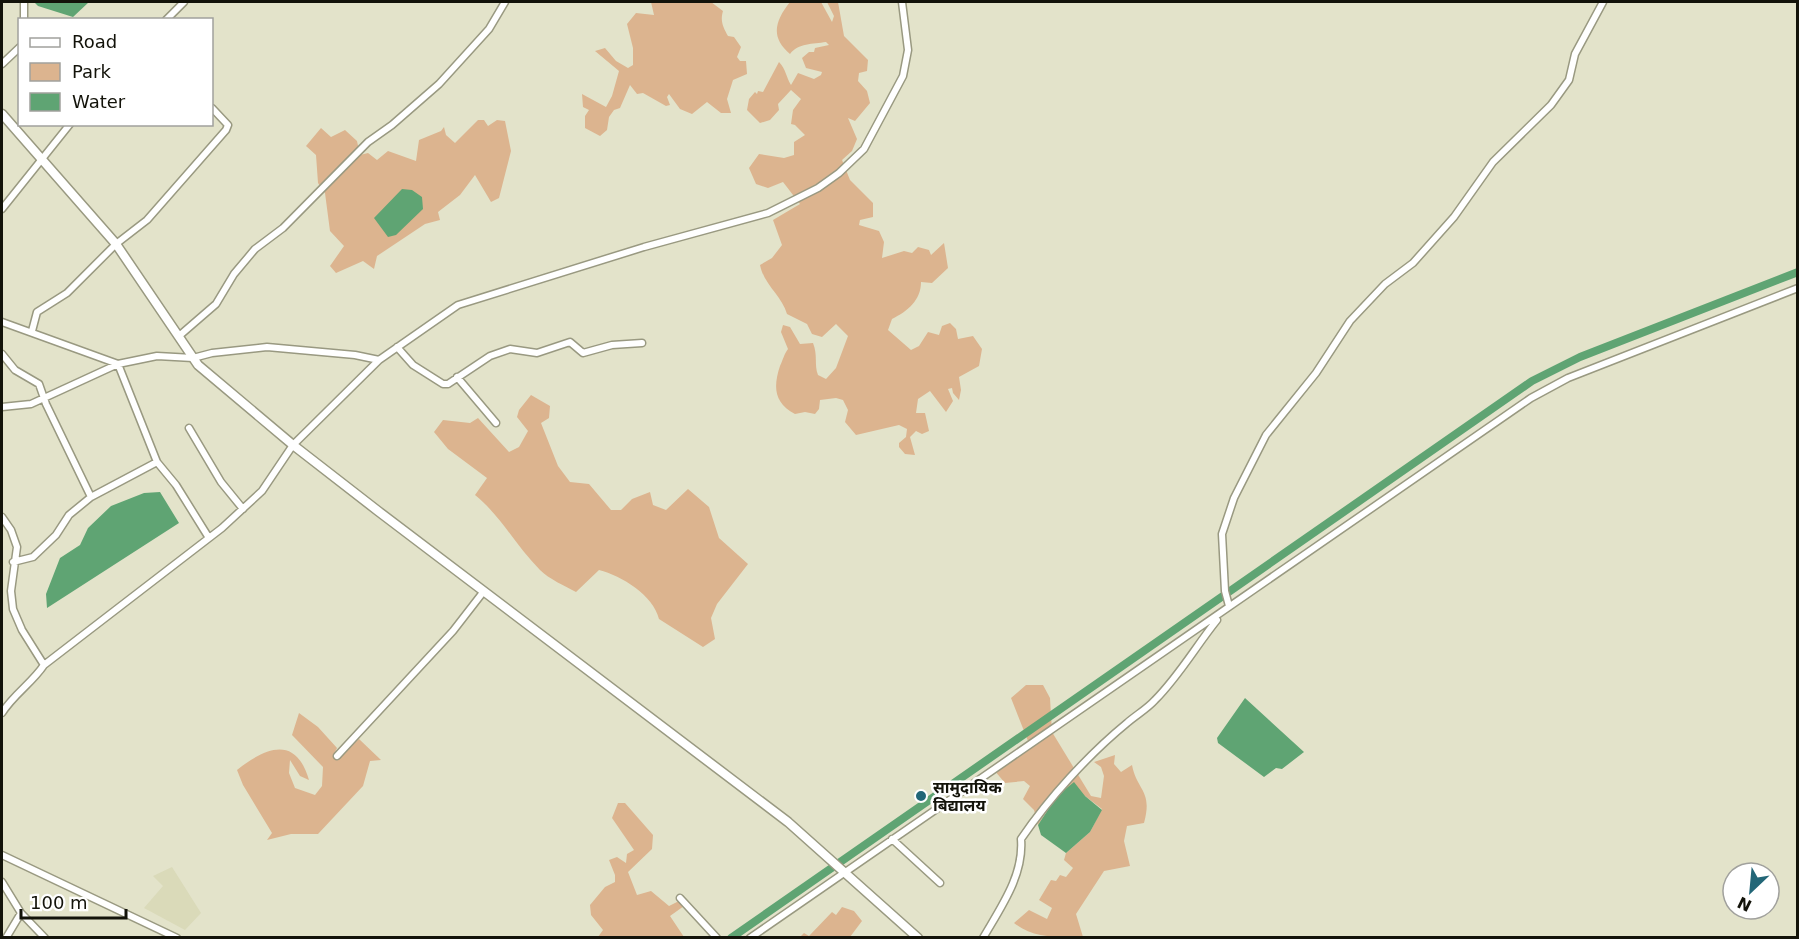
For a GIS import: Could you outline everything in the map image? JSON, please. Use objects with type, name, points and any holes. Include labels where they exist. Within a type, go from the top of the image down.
[{"type":"main road","points":[[2,114],[117,244],[193,358],[227,390],[293,445],[788,822],[918,938]]},
{"type":"street","points":[[24,2],[24,18]]},
{"type":"street","points":[[168,18],[184,2]]},
{"type":"street","points":[[179,336],[216,304],[234,274],[255,249],[283,228],[368,142],[392,125],[439,84],[489,29],[505,2]]},
{"type":"street","points":[[2,713],[8,702],[33,681],[44,665],[209,538],[243,509],[262,491],[293,445],[379,360],[458,305],[644,247],[713,230],[768,213],[818,188],[839,173],[864,149],[903,76],[908,50],[902,2]]},
{"type":"street","points":[[1228,603],[1225,591],[1222,534],[1234,498],[1266,435],[1316,374],[1350,321],[1385,284],[1413,263],[1454,217],[1493,162],[1551,105],[1569,80],[1575,54],[1604,2]]},
{"type":"street","points":[[2,64],[18,49]]},
{"type":"street","points":[[32,331],[38,312],[67,293],[117,244],[147,220],[226,130],[228,125],[213,109]]},
{"type":"street","points":[[2,209],[69,126]]},
{"type":"street","points":[[983,938],[1020,871],[1023,856],[1021,839],[1036,816],[1052,796],[1118,731],[1157,698],[1187,663],[1228,603],[1538,394],[1568,378],[1797,288]]},
{"type":"street","points":[[2,322],[118,364],[156,462],[176,485],[194,518],[209,538]]},
{"type":"street","points":[[397,347],[413,365],[442,384],[448,384],[490,356],[510,349],[537,353],[570,342],[583,353],[612,345],[642,343]]},
{"type":"street","points":[[2,407],[31,404],[118,364],[157,356],[193,358],[212,353],[267,347],[337,353],[379,360]]},
{"type":"street","points":[[2,354],[15,370],[39,384],[46,404],[91,497]]},
{"type":"street","points":[[457,377],[496,423]]},
{"type":"street","points":[[189,428],[221,482],[243,509]]},
{"type":"street","points":[[14,562],[33,557],[56,535],[69,516],[91,497],[156,462]]},
{"type":"street","points":[[2,517],[11,530],[17,547],[11,591],[13,609],[22,630],[44,665]]},
{"type":"street","points":[[338,756],[453,631],[484,591]]},
{"type":"street","points":[[750,938],[842,871],[1222,614]]},
{"type":"street","points":[[892,839],[940,883]]},
{"type":"street","points":[[2,855],[177,938]]},
{"type":"street","points":[[2,882],[21,913],[45,938]]},
{"type":"street","points":[[680,898],[717,938]]},
{"type":"street","points":[[6,938],[21,913]]},
{"type":"shaded area","points":[[172,867],[201,913],[185,930],[144,908],[163,886],[153,876]]},
{"type":"green space","points":[[651,2],[711,2],[723,11],[723,27],[728,36],[734,37],[741,47],[737,57],[740,61],[746,61],[747,74],[733,80],[727,99],[731,113],[721,113],[707,102],[692,114],[680,109],[669,94],[667,97],[670,105],[666,106],[643,93],[637,94],[630,85],[620,108],[614,110],[609,117],[607,130],[600,136],[585,128],[585,116],[589,110],[583,107],[582,94],[606,107],[612,96],[619,71],[595,51],[605,48],[616,61],[628,68],[633,65],[633,48],[627,24],[636,13],[654,15]]},
{"type":"green space","points":[[790,2],[821,2],[832,22],[834,16],[827,2],[838,2],[844,36],[868,60],[867,71],[859,73],[858,81],[867,91],[870,103],[855,121],[848,118],[857,139],[852,151],[842,160],[850,180],[873,203],[873,217],[860,220],[859,225],[879,231],[884,242],[882,258],[904,251],[912,253],[918,247],[929,250],[931,255],[944,243],[948,268],[932,283],[921,282],[916,300],[908,309],[892,319],[888,330],[911,350],[919,346],[928,332],[939,335],[942,326],[950,323],[956,329],[958,339],[973,336],[982,349],[979,366],[959,377],[961,390],[959,400],[952,388],[948,389],[953,401],[946,412],[930,391],[918,399],[916,413],[925,413],[929,431],[922,434],[916,431],[910,437],[915,455],[905,454],[899,447],[899,443],[906,437],[907,429],[899,425],[856,435],[845,422],[848,410],[843,400],[836,398],[820,400],[819,409],[815,414],[805,412],[795,414],[783,405],[777,394],[776,381],[788,349],[781,332],[783,325],[790,327],[800,344],[813,343],[818,375],[826,379],[836,368],[848,336],[836,324],[822,337],[812,334],[807,324],[787,314],[765,279],[760,265],[772,258],[782,245],[773,220],[800,204],[783,182],[768,188],[756,184],[749,168],[759,154],[784,158],[794,155],[794,142],[805,135],[791,124],[793,110],[801,99],[791,90],[778,104],[779,110],[770,120],[760,123],[747,110],[749,99],[755,92],[757,94],[758,91],[763,92],[779,62],[791,85],[798,73],[814,79],[821,75],[822,72],[806,68],[802,58],[809,52],[814,52],[815,48],[829,45],[826,42],[806,45],[793,50],[790,54],[784,48],[779,41],[777,29],[778,22]]},
{"type":"green space","points":[[478,120],[484,120],[488,126],[497,120],[505,121],[511,151],[499,198],[491,202],[475,175],[460,195],[438,212],[440,220],[425,224],[377,256],[374,269],[363,261],[336,273],[330,266],[344,246],[330,231],[325,193],[318,183],[316,155],[306,146],[321,128],[331,137],[345,130],[357,141],[360,155],[368,153],[377,160],[388,151],[416,161],[419,140],[441,131],[444,127],[446,135],[455,143]]},
{"type":"green space","points":[[531,395],[550,406],[549,418],[541,423],[558,466],[570,482],[589,484],[611,510],[621,510],[632,499],[650,492],[653,505],[666,510],[688,489],[709,507],[719,538],[748,564],[717,604],[711,618],[715,639],[703,647],[659,619],[656,610],[643,595],[627,582],[608,573],[599,570],[576,592],[552,579],[531,561],[493,512],[475,495],[487,478],[448,449],[434,432],[443,420],[470,423],[478,418],[509,452],[519,447],[528,431],[517,417],[519,410]]},
{"type":"green space","points":[[1026,685],[1043,685],[1050,698],[1052,732],[1091,796],[1101,798],[1104,776],[1101,767],[1094,762],[1115,755],[1114,764],[1121,772],[1132,765],[1147,804],[1144,823],[1127,826],[1124,841],[1130,866],[1104,871],[1076,914],[1083,937],[1055,937],[1038,934],[1014,923],[1029,910],[1047,919],[1052,908],[1039,900],[1051,880],[1056,881],[1060,875],[1066,877],[1073,868],[1064,860],[1066,853],[1090,832],[1102,809],[1085,796],[1057,796],[1038,825],[1034,810],[1023,799],[1030,786],[1024,781],[1005,783],[994,770],[1027,750],[1028,741],[1011,698]]},
{"type":"green space","points":[[299,713],[318,727],[337,748],[334,754],[338,758],[359,739],[381,760],[370,761],[363,786],[318,834],[291,834],[267,840],[272,833],[243,785],[237,770],[269,751],[288,751],[296,756],[309,780],[300,776],[290,760],[289,773],[295,788],[315,795],[322,786],[323,767],[292,735]]},
{"type":"green space","points":[[618,803],[625,803],[653,835],[652,849],[628,872],[637,895],[651,891],[669,906],[679,901],[684,906],[670,916],[684,937],[598,937],[603,930],[591,915],[590,905],[605,887],[615,882],[615,875],[609,860],[617,857],[626,863],[627,854],[634,850],[612,818]]},
{"type":"green space","points":[[842,907],[854,911],[862,921],[850,937],[800,937],[804,933],[809,936],[832,912],[836,915]]},
{"type":"water","points":[[34,2],[89,2],[73,17],[38,6]]},
{"type":"water","points":[[402,189],[412,190],[422,197],[423,209],[396,235],[388,237],[374,218]]},
{"type":"water","points":[[160,492],[179,523],[47,608],[46,594],[60,558],[80,545],[88,528],[111,506],[144,493]]},
{"type":"water","points":[[1245,698],[1304,752],[1282,769],[1276,768],[1264,777],[1218,743],[1217,738]]},
{"type":"water","points":[[1074,782],[1085,796],[1102,810],[1090,832],[1066,853],[1041,835],[1038,825],[1057,796]]},
{"type":"waterway","points":[[731,938],[1532,381],[1580,357],[1798,272]]},
{"type":"place","name":"सामुदायिक बिद्यालय","points":[[921,796]]}]
